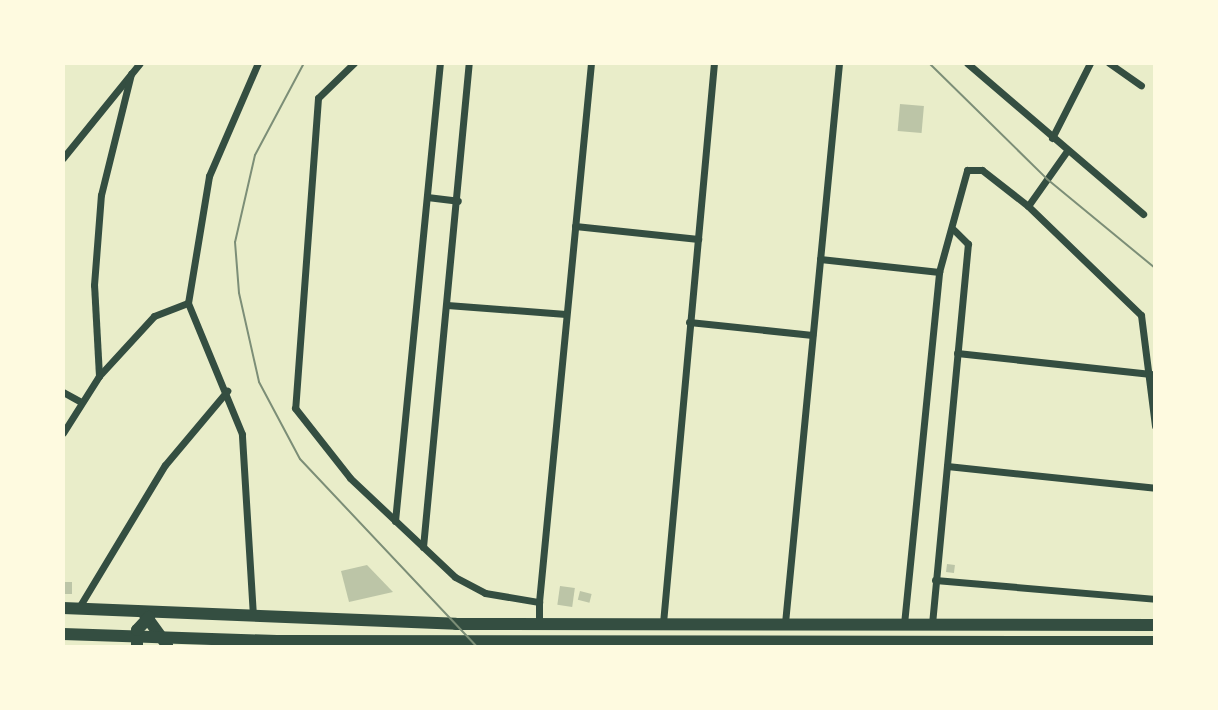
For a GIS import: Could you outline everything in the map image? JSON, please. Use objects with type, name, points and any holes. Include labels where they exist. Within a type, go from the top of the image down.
[{"type":"main road","points":[[63,608],[146,614],[539,624],[1155,625]]},
{"type":"main road","points":[[137,642],[146,614]]},
{"type":"main road","points":[[146,614],[167,643]]},
{"type":"main road","points":[[63,634],[137,642],[279,644],[1155,642]]},
{"type":"street","points":[[63,158],[140,63]]},
{"type":"street","points":[[253,616],[242,434],[188,303],[209,176],[258,63]]},
{"type":"street","points":[[354,63],[327,84],[317,112],[295,408],[350,478],[423,547],[475,590],[539,602]]},
{"type":"street","points":[[395,521],[440,63]]},
{"type":"street","points":[[423,547],[458,201],[469,63]]},
{"type":"street","points":[[539,624],[591,63]]},
{"type":"street","points":[[663,623],[714,63]]},
{"type":"street","points":[[785,623],[839,63]]},
{"type":"street","points":[[967,63],[1143,214]]},
{"type":"street","points":[[1052,138],[1090,63]]},
{"type":"street","points":[[1109,63],[1142,85]]},
{"type":"street","points":[[99,376],[94,285],[100,195],[131,74]]},
{"type":"street","points":[[1028,206],[1067,150]]},
{"type":"street","points":[[904,624],[939,272],[943,243],[954,230],[963,176],[982,170],[1028,206],[1141,315],[1151,374],[1155,426]]},
{"type":"street","points":[[427,197],[458,201]]},
{"type":"street","points":[[575,226],[698,239]]},
{"type":"street","points":[[932,624],[968,244],[954,230]]},
{"type":"street","points":[[820,259],[939,272]]},
{"type":"street","points":[[63,433],[99,376],[154,316],[188,303]]},
{"type":"street","points":[[447,305],[566,314]]},
{"type":"street","points":[[689,322],[812,335]]},
{"type":"street","points":[[957,353],[1151,374]]},
{"type":"street","points":[[78,609],[165,465],[226,391]]},
{"type":"street","points":[[63,393],[81,402]]},
{"type":"street","points":[[947,466],[1155,488]]},
{"type":"street","points":[[935,580],[1155,599]]},
{"type":"building","points":[[900,104],[924,106],[922,133],[898,131]]},
{"type":"building","points":[[947,564],[955,565],[954,573],[946,572]]},
{"type":"building","points":[[367,565],[393,592],[349,602],[341,571]]},
{"type":"building","points":[[63,582],[72,582],[72,594],[63,594]]},
{"type":"building","points":[[560,586],[575,588],[572,607],[557,605]]},
{"type":"building","points":[[580,591],[592,594],[589,603],[578,600]]},
{"type":"tram line","points":[[304,63],[255,155],[235,242],[239,293],[259,382],[300,459],[477,647]]},
{"type":"tram line","points":[[929,63],[1047,179],[1155,268]]}]
